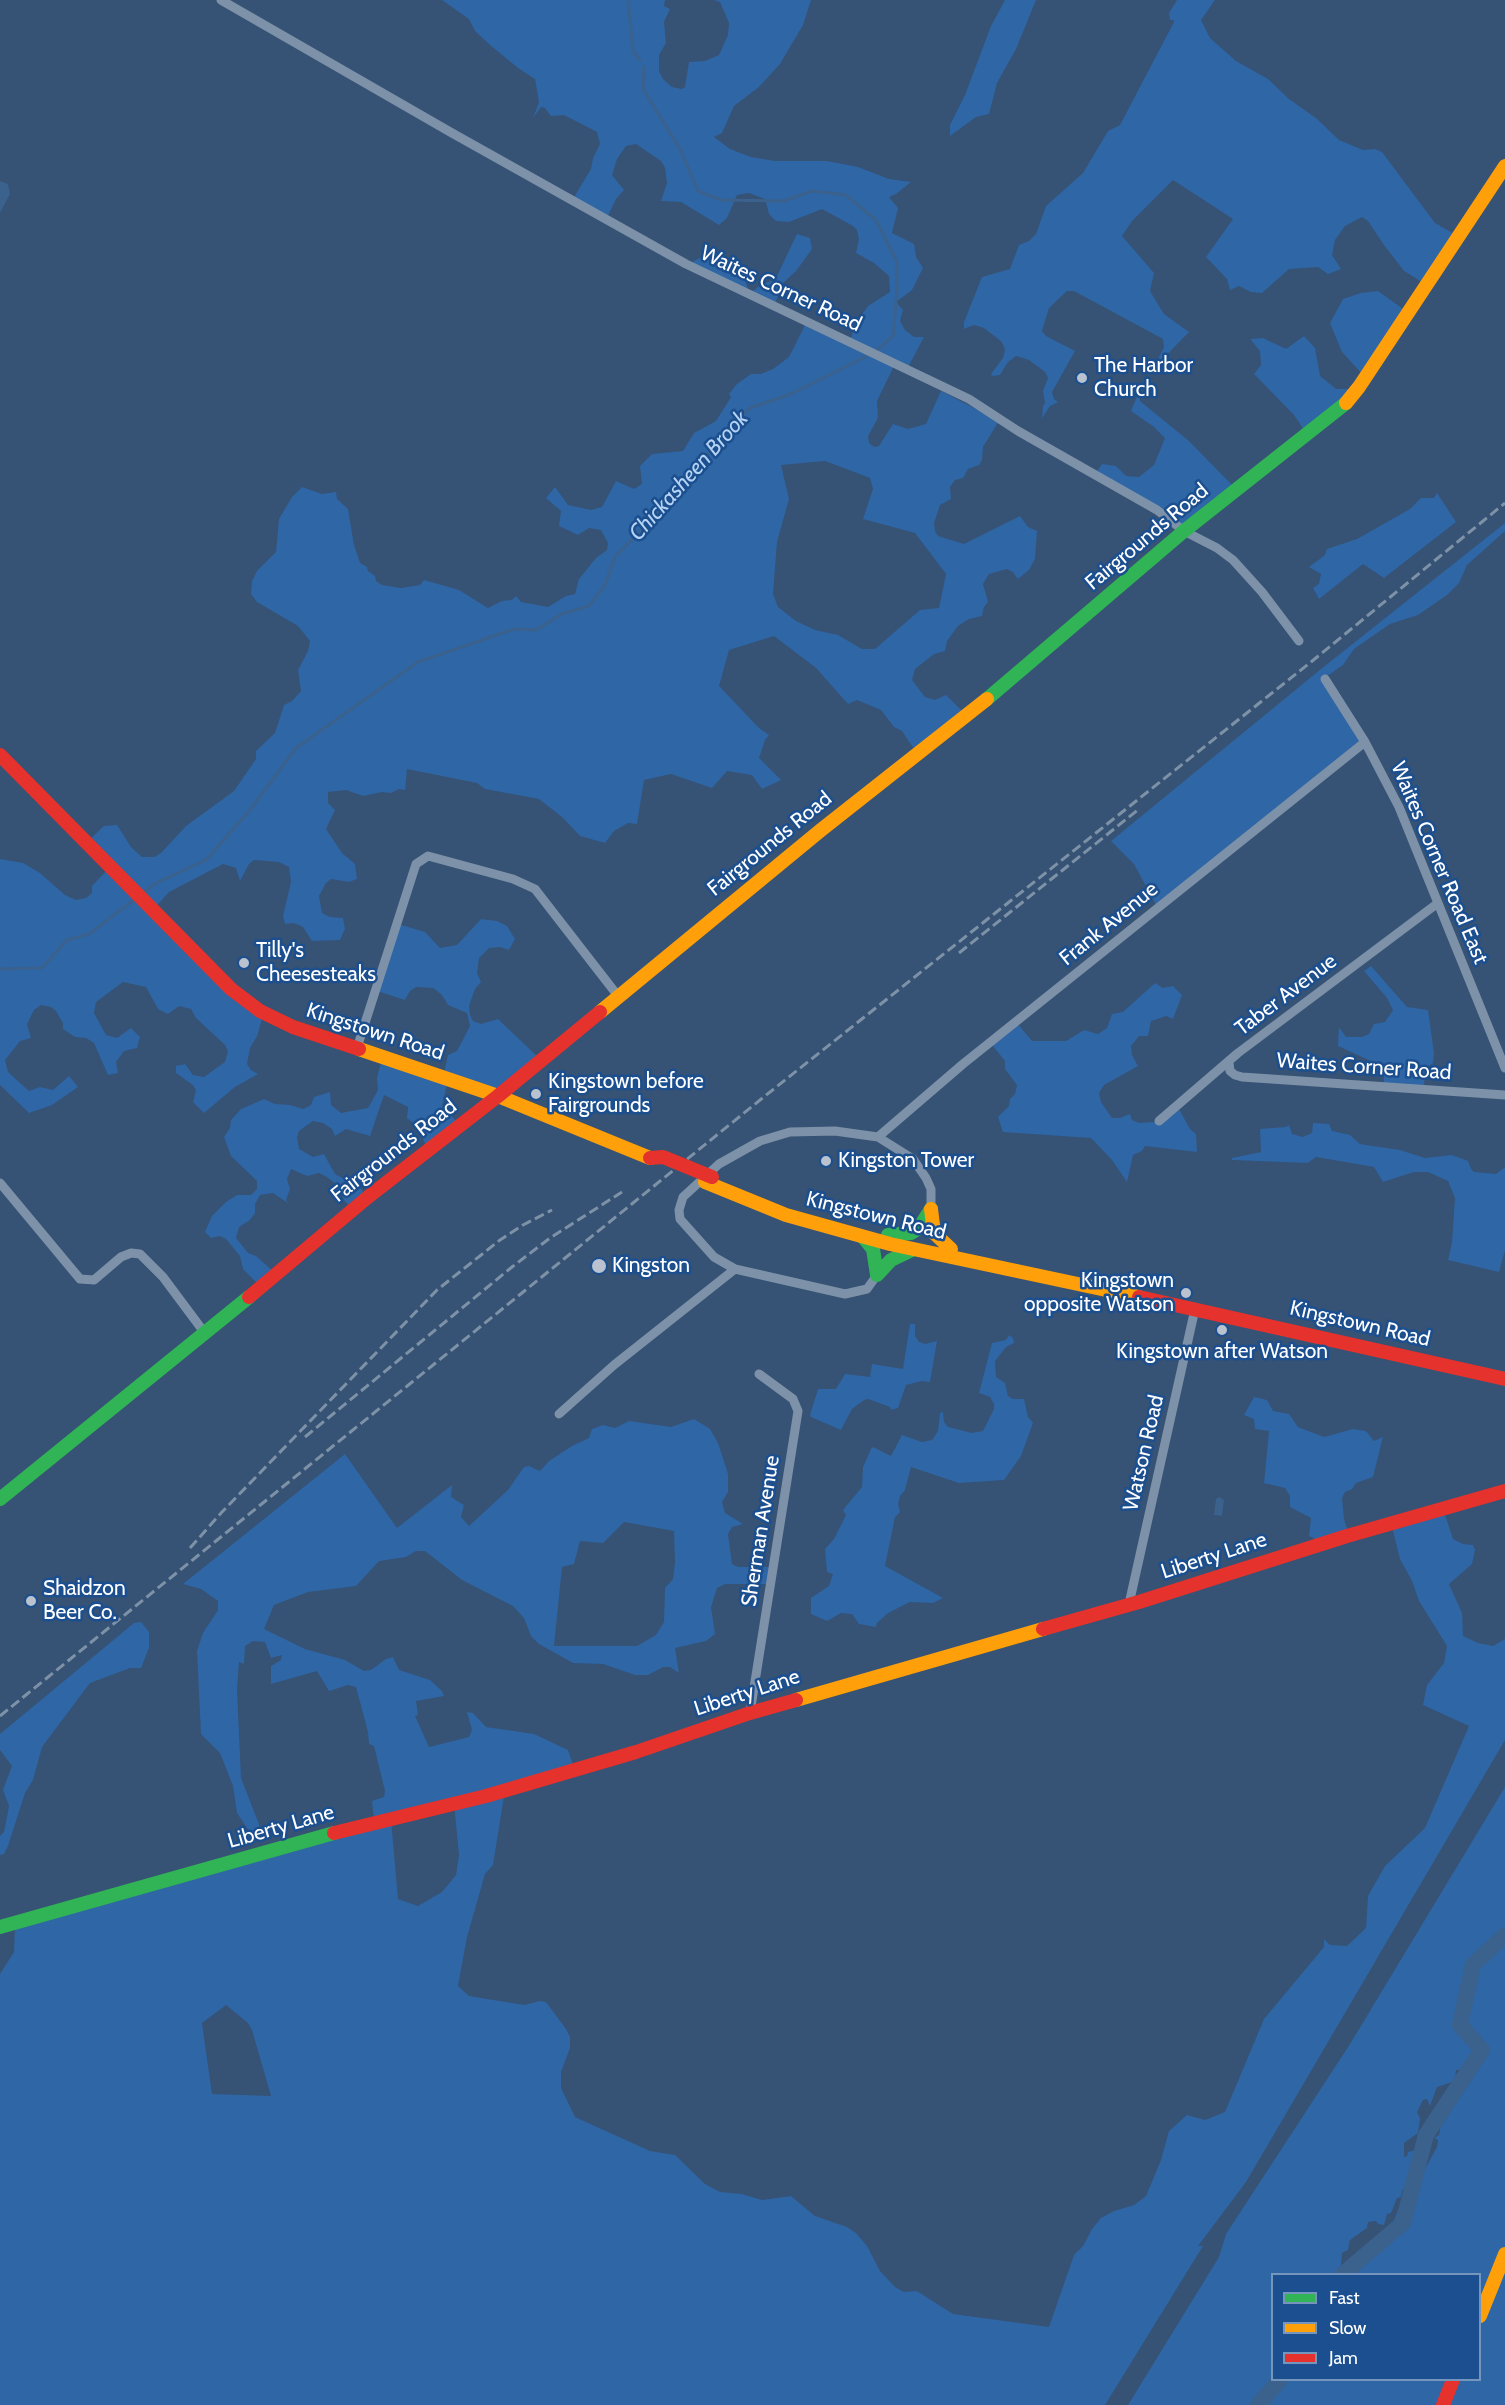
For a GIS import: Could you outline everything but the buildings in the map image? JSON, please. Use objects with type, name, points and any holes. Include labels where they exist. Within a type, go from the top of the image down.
[{"type":"street","name":"Waites Corner Road","points":[[221,0],[686,264],[969,399],[1018,431],[1157,510],[1184,531],[1217,548],[1233,560],[1299,641]]},
{"type":"street","name":"Fairgrounds Road","points":[[0,1498],[368,1197],[498,1096],[820,830],[1014,678],[1184,531],[1340,409],[1359,387],[1505,166]]},
{"type":"street","name":"Waites Corner Road East","points":[[1325,679],[1365,742],[1399,807],[1505,1068]]},
{"type":"street","name":"Frank Avenue","points":[[878,1137],[963,1064],[1365,742]]},
{"type":"street","name":"Kingstown Road","points":[[0,755],[218,976],[246,1002],[275,1019],[498,1096],[650,1158],[793,1208],[888,1235],[1083,1281],[1100,1288]]},
{"type":"street","points":[[357,1048],[416,864],[428,856],[513,879],[535,889],[618,996]]},
{"type":"street","name":"Taber Avenue","points":[[1159,1121],[1238,1053],[1438,903]]},
{"type":"street","name":"Waites Corner Road","points":[[1229,1063],[1230,1071],[1235,1076],[1242,1077],[1505,1095]]},
{"type":"street","points":[[912,1250],[891,1260],[867,1289],[858,1293],[845,1294],[735,1269],[714,1257],[680,1219],[679,1210],[683,1197],[719,1164],[760,1141],[790,1131],[835,1131],[878,1137],[913,1159],[920,1168],[931,1190],[930,1209],[934,1233],[951,1249]]},
{"type":"street","name":"Kingstown Road","points":[[708,1180],[786,1215],[912,1250],[1100,1288],[1505,1378]]},
{"type":"street","points":[[0,1184],[80,1279],[94,1280],[121,1257],[131,1253],[140,1254],[163,1277],[204,1332]]},
{"type":"street","points":[[888,1235],[911,1233],[919,1228],[930,1209]]},
{"type":"street","points":[[864,1238],[873,1249],[877,1275]]},
{"type":"street","points":[[560,1414],[614,1365],[735,1269]]},
{"type":"street","name":"Watson Road","points":[[1129,1604],[1195,1309]]},
{"type":"street","name":"Sherman Avenue","points":[[750,1713],[798,1411],[793,1399],[759,1374]]},
{"type":"street","name":"Liberty Lane","points":[[0,1927],[636,1752],[750,1713],[1129,1604],[1347,1536],[1505,1491]]},
{"type":"street","points":[[1481,2311],[1505,2254]]},
{"type":"street","points":[[1443,2405],[1452,2381]]},
{"type":"shaded area","points":[[442,0],[665,0],[664,6],[670,9],[664,22],[666,43],[659,55],[659,71],[663,79],[672,87],[682,89],[685,87],[689,62],[705,61],[719,55],[728,35],[729,23],[720,2],[714,0],[811,0],[803,25],[780,64],[759,87],[734,106],[722,133],[714,137],[730,149],[751,157],[775,161],[827,161],[858,167],[889,179],[911,182],[889,197],[898,208],[892,233],[914,244],[916,257],[923,268],[912,290],[896,302],[903,310],[900,321],[905,330],[914,337],[924,337],[906,371],[893,368],[877,401],[878,418],[868,436],[869,443],[874,447],[879,446],[893,424],[908,429],[926,424],[941,391],[999,421],[983,447],[982,460],[979,465],[968,469],[963,478],[955,480],[950,487],[951,499],[940,505],[934,523],[935,531],[938,536],[964,544],[1020,516],[1028,527],[1037,531],[1035,559],[1029,570],[1018,579],[1013,572],[1007,569],[989,574],[983,584],[988,602],[982,616],[969,619],[958,626],[947,641],[945,651],[934,654],[915,669],[912,680],[925,697],[935,700],[946,695],[965,714],[916,752],[902,731],[894,727],[881,710],[857,700],[848,704],[816,668],[774,636],[729,650],[719,686],[759,728],[769,735],[759,758],[781,780],[762,789],[752,775],[727,771],[712,788],[671,774],[644,780],[637,824],[628,823],[614,831],[605,843],[580,836],[562,817],[539,799],[485,789],[477,783],[407,769],[405,790],[399,789],[391,793],[382,792],[363,796],[346,790],[328,792],[328,803],[335,810],[326,829],[342,853],[355,864],[357,879],[349,882],[331,879],[319,896],[322,913],[330,917],[343,918],[345,929],[340,940],[312,941],[303,927],[294,923],[285,924],[283,916],[291,882],[289,867],[279,862],[254,860],[249,864],[240,881],[236,868],[223,864],[169,892],[152,911],[262,1019],[257,1036],[250,1048],[247,1064],[258,1074],[235,1087],[204,1113],[193,1102],[196,1090],[193,1085],[176,1073],[176,1066],[185,1064],[193,1075],[204,1077],[225,1062],[228,1051],[225,1045],[196,1018],[191,1009],[179,1006],[168,1014],[158,1009],[146,987],[123,982],[96,1002],[94,1013],[106,1035],[117,1038],[131,1028],[140,1037],[137,1048],[124,1051],[116,1062],[118,1073],[108,1075],[94,1043],[86,1038],[75,1037],[63,1029],[63,1023],[51,1007],[41,1005],[34,1010],[27,1024],[31,1038],[20,1041],[5,1060],[8,1072],[29,1091],[40,1087],[53,1090],[69,1076],[78,1087],[52,1105],[29,1113],[0,1085],[0,859],[23,863],[40,873],[65,895],[76,900],[86,898],[92,893],[92,886],[108,869],[86,843],[104,826],[117,825],[131,847],[142,857],[155,857],[186,826],[234,791],[256,759],[256,751],[275,733],[284,705],[292,701],[301,691],[298,670],[308,651],[310,641],[298,626],[257,602],[251,594],[252,581],[257,571],[276,552],[279,519],[292,497],[302,487],[322,494],[336,492],[337,499],[348,509],[354,545],[360,563],[367,567],[368,571],[375,576],[376,581],[382,585],[401,588],[420,585],[424,580],[459,590],[488,608],[502,601],[512,600],[516,596],[521,602],[548,607],[566,596],[575,594],[579,579],[596,558],[607,550],[608,543],[601,530],[589,528],[578,535],[559,526],[561,511],[546,498],[555,487],[568,505],[591,510],[602,507],[616,481],[634,489],[642,484],[640,466],[652,454],[683,451],[694,433],[716,421],[731,397],[729,394],[737,384],[751,374],[761,374],[773,369],[789,357],[806,323],[850,340],[856,323],[868,306],[890,292],[889,276],[874,263],[856,253],[859,239],[857,230],[853,226],[822,209],[789,222],[776,221],[769,214],[765,199],[749,193],[737,195],[727,218],[719,225],[681,202],[661,201],[667,183],[665,168],[661,161],[636,144],[626,146],[617,159],[612,175],[624,190],[616,199],[607,218],[573,199],[591,169],[593,158],[600,144],[597,132],[564,115],[551,116],[545,108],[541,107],[533,118],[539,102],[535,79],[490,45],[475,31],[469,19]],"holes":[[[825,461],[870,478],[873,489],[863,519],[915,533],[946,574],[939,608],[920,610],[875,649],[862,649],[838,635],[815,630],[796,621],[778,607],[773,594],[777,542],[789,499],[781,465]]]},
{"type":"shaded area","points":[[1005,0],[1036,0],[1016,49],[997,83],[989,114],[976,117],[950,136],[950,125],[965,95],[991,26]]},
{"type":"shaded area","points":[[1177,0],[1215,0],[1201,20],[1210,38],[1236,61],[1268,79],[1339,140],[1363,150],[1375,149],[1382,152],[1435,223],[1456,235],[1422,282],[1404,271],[1368,221],[1362,217],[1345,226],[1335,240],[1332,255],[1341,269],[1328,274],[1318,267],[1289,269],[1262,293],[1251,292],[1239,286],[1230,290],[1227,279],[1206,257],[1233,219],[1173,180],[1132,221],[1122,236],[1154,273],[1150,291],[1164,314],[1189,332],[1153,369],[1164,347],[1163,339],[1074,291],[1067,291],[1049,308],[1042,331],[1046,336],[1075,351],[1052,392],[1054,399],[1058,402],[1050,406],[1042,418],[1045,403],[1043,391],[1048,378],[1045,372],[1029,360],[1016,356],[1008,362],[1000,375],[992,376],[991,374],[1003,358],[1005,350],[1002,342],[984,328],[974,325],[964,329],[964,322],[982,277],[1010,269],[1019,245],[1029,241],[1036,234],[1046,206],[1083,173],[1108,131],[1120,125],[1174,22],[1170,20],[1169,13]]},
{"type":"shaded area","points":[[0,181],[8,184],[10,194],[0,213]]},
{"type":"shaded area","points":[[797,234],[810,238],[812,249],[796,271],[783,283],[774,306],[689,264],[701,257],[737,266],[750,294],[761,284],[775,280]]},
{"type":"shaded area","points":[[1378,291],[1406,311],[1405,313],[1354,392],[1338,410],[1306,433],[1294,415],[1254,374],[1261,365],[1260,351],[1250,339],[1263,338],[1286,349],[1304,336],[1315,348],[1320,376],[1336,389],[1355,389],[1364,376],[1342,352],[1330,323],[1343,299],[1361,293]]},
{"type":"shaded area","points":[[1139,392],[1140,401],[1189,441],[1236,489],[1185,530],[1096,473],[1102,464],[1116,466],[1126,476],[1139,477],[1154,465],[1165,438],[1131,411]]},
{"type":"shaded area","points":[[1437,493],[1456,522],[1384,578],[1363,564],[1319,599],[1313,588],[1319,584],[1321,574],[1309,567],[1325,555],[1327,549],[1357,539],[1410,509],[1421,498],[1434,498]]},
{"type":"shaded area","points":[[1505,523],[1505,531],[1467,565],[1459,583],[1447,595],[1418,615],[1390,624],[1354,649],[1343,665],[1323,679],[1363,738],[1157,907],[1134,864],[1111,841],[1321,669]]},
{"type":"shaded area","points":[[481,919],[497,921],[507,926],[515,939],[509,950],[500,947],[489,948],[479,958],[477,973],[481,982],[475,989],[469,1006],[470,1015],[473,1021],[481,1024],[498,1019],[540,1059],[501,1093],[448,1080],[442,1106],[459,1124],[426,1146],[418,1127],[407,1118],[408,1107],[384,1095],[370,1136],[346,1129],[335,1136],[332,1129],[323,1123],[313,1121],[299,1131],[297,1137],[299,1149],[313,1157],[324,1154],[335,1174],[342,1178],[352,1177],[365,1194],[352,1209],[344,1200],[337,1185],[327,1177],[319,1173],[307,1176],[291,1169],[287,1179],[290,1189],[286,1200],[288,1203],[273,1193],[260,1195],[255,1204],[255,1213],[250,1220],[239,1227],[236,1238],[248,1253],[256,1256],[275,1273],[260,1286],[243,1269],[240,1256],[226,1239],[220,1236],[211,1238],[205,1232],[212,1216],[226,1202],[237,1195],[251,1195],[257,1189],[257,1181],[231,1156],[224,1137],[230,1128],[231,1120],[241,1109],[264,1099],[275,1104],[303,1109],[311,1105],[314,1097],[330,1092],[331,1105],[341,1113],[368,1108],[378,1090],[377,1078],[381,1062],[443,1077],[448,1055],[457,1051],[470,1026],[467,1013],[448,1005],[442,995],[433,988],[416,987],[410,991],[405,1000],[377,991],[398,924],[425,932],[440,948],[457,945]]},
{"type":"shaded area","points":[[1371,966],[1407,1007],[1428,1010],[1434,1053],[1433,1063],[1425,1069],[1424,1087],[1384,1086],[1384,1067],[1338,1046],[1339,1027],[1346,1037],[1362,1037],[1369,1034],[1374,1024],[1385,1022],[1393,1010],[1387,998],[1364,971]]},
{"type":"shaded area","points":[[1155,983],[1163,988],[1173,986],[1182,995],[1173,1019],[1166,1016],[1151,1021],[1148,1036],[1139,1036],[1131,1046],[1132,1055],[1138,1066],[1104,1085],[1099,1093],[1101,1102],[1112,1118],[1130,1114],[1132,1120],[1139,1123],[1155,1122],[1179,1109],[1190,1129],[1196,1134],[1197,1152],[1145,1146],[1142,1151],[1133,1155],[1127,1182],[1112,1160],[1091,1138],[1003,1132],[998,1117],[1009,1106],[1017,1085],[1005,1069],[1005,1061],[992,1045],[1017,1023],[1032,1041],[1066,1041],[1084,1030],[1098,1034],[1107,1028],[1112,1014],[1123,1012]]},
{"type":"shaded area","points":[[1313,1123],[1329,1124],[1332,1131],[1350,1135],[1360,1144],[1400,1150],[1425,1158],[1452,1155],[1468,1161],[1474,1172],[1496,1174],[1505,1167],[1505,1250],[1499,1272],[1448,1260],[1452,1243],[1455,1198],[1448,1181],[1428,1172],[1414,1172],[1383,1182],[1374,1167],[1316,1157],[1308,1163],[1232,1160],[1232,1158],[1261,1152],[1260,1129],[1289,1125],[1292,1134],[1303,1137],[1312,1133]]},
{"type":"shaded area","points":[[910,1324],[915,1324],[915,1336],[919,1342],[925,1344],[937,1341],[930,1382],[922,1381],[906,1385],[898,1408],[891,1410],[890,1407],[868,1399],[864,1400],[852,1409],[841,1430],[811,1417],[818,1389],[836,1389],[845,1374],[870,1377],[872,1364],[903,1369]]},
{"type":"shaded area","points":[[1009,1335],[1013,1338],[1014,1343],[1006,1347],[995,1361],[996,1377],[1005,1383],[1008,1396],[1013,1399],[1024,1399],[1028,1417],[1033,1423],[1021,1456],[1004,1480],[959,1483],[911,1467],[905,1490],[900,1496],[898,1504],[900,1512],[895,1517],[885,1566],[943,1598],[933,1603],[910,1602],[888,1613],[877,1623],[876,1627],[859,1624],[852,1614],[841,1613],[827,1621],[811,1614],[811,1598],[829,1586],[833,1574],[827,1572],[825,1549],[834,1539],[846,1515],[843,1510],[862,1487],[863,1467],[871,1449],[873,1447],[891,1456],[902,1435],[922,1442],[932,1440],[938,1431],[940,1413],[943,1412],[944,1422],[948,1427],[972,1433],[983,1431],[994,1409],[990,1397],[979,1393],[992,1343],[1006,1340]]},
{"type":"shaded area","points":[[1254,1397],[1267,1400],[1273,1411],[1289,1414],[1298,1427],[1324,1437],[1353,1429],[1366,1431],[1374,1441],[1383,1437],[1373,1477],[1356,1483],[1352,1489],[1345,1492],[1342,1498],[1344,1519],[1350,1538],[1326,1544],[1309,1536],[1311,1518],[1290,1507],[1290,1496],[1285,1488],[1264,1483],[1269,1431],[1255,1429],[1254,1419],[1244,1415]]},
{"type":"shaded area","points":[[694,1419],[710,1429],[718,1443],[728,1474],[728,1492],[722,1502],[725,1513],[743,1524],[732,1527],[728,1534],[732,1564],[738,1567],[772,1567],[769,1584],[725,1584],[717,1588],[711,1607],[715,1634],[706,1641],[675,1648],[679,1673],[670,1667],[663,1667],[648,1675],[635,1675],[603,1664],[573,1663],[539,1644],[531,1636],[524,1618],[513,1606],[462,1580],[425,1551],[416,1551],[406,1557],[379,1561],[356,1586],[308,1592],[274,1605],[264,1629],[305,1649],[345,1660],[364,1671],[371,1670],[386,1659],[393,1657],[399,1670],[430,1680],[444,1696],[416,1701],[418,1715],[415,1716],[429,1747],[469,1737],[472,1730],[467,1712],[473,1713],[486,1727],[534,1734],[568,1750],[574,1768],[505,1790],[493,1865],[485,1874],[467,1937],[458,1986],[469,1996],[524,2005],[540,2001],[546,2002],[570,2037],[570,2048],[561,2072],[561,2088],[575,2117],[650,2151],[675,2155],[705,2184],[720,2192],[742,2194],[762,2200],[791,2196],[815,2216],[847,2227],[856,2233],[867,2246],[880,2271],[895,2287],[904,2292],[917,2291],[953,2314],[1049,2327],[1074,2255],[1083,2246],[1101,2218],[1134,2205],[1146,2196],[1161,2160],[1169,2131],[1187,2115],[1205,2120],[1225,2112],[1264,2019],[1324,1947],[1324,1939],[1330,1945],[1347,1946],[1366,1928],[1368,1896],[1385,1866],[1425,1828],[1469,1726],[1423,1705],[1427,1685],[1444,1663],[1447,1646],[1419,1601],[1412,1581],[1400,1559],[1392,1527],[1444,1512],[1453,1539],[1463,1544],[1473,1545],[1475,1550],[1472,1564],[1449,1584],[1462,1613],[1463,1636],[1478,1643],[1493,1646],[1505,1639],[1505,1740],[1246,2182],[1198,2246],[1203,2246],[1105,2405],[0,2405],[0,1974],[14,1952],[15,1927],[374,1821],[372,1801],[384,1797],[385,1791],[374,1746],[369,1744],[356,1687],[348,1685],[329,1691],[317,1671],[271,1684],[271,1666],[281,1660],[282,1655],[271,1658],[265,1642],[253,1641],[245,1646],[244,1664],[239,1662],[237,1689],[241,1778],[262,1832],[253,1837],[237,1813],[233,1786],[220,1753],[201,1734],[197,1651],[203,1633],[218,1610],[218,1601],[201,1589],[183,1584],[345,1454],[397,1528],[452,1485],[451,1497],[464,1505],[461,1517],[469,1526],[508,1490],[524,1467],[529,1466],[540,1471],[549,1461],[589,1438],[592,1429],[603,1425],[615,1428],[629,1421],[671,1427]],"holes":[[[624,1522],[674,1531],[675,1563],[673,1579],[665,1588],[664,1622],[656,1635],[637,1646],[554,1646],[562,1567],[574,1564],[580,1541],[603,1543]],[[454,1803],[459,1855],[456,1875],[442,1892],[418,1906],[398,1899],[391,1819]],[[226,2005],[248,2023],[271,2096],[212,2094],[202,2023]]]},
{"type":"shaded area","points":[[1219,1497],[1224,1500],[1222,1516],[1214,1515],[1216,1499]]},
{"type":"shaded area","points":[[141,1622],[149,1632],[149,1648],[141,1668],[130,1668],[90,1683],[42,1747],[33,1780],[25,1793],[8,1846],[4,1854],[0,1855],[0,1836],[4,1832],[9,1806],[3,1790],[12,1766],[0,1750],[0,1734],[134,1623]]},
{"type":"shaded area","points":[[1505,1787],[1505,2405],[1128,2405],[1219,2257],[1226,2234],[1350,2044]],"holes":[[[1471,2063],[1477,2065],[1475,2074],[1465,2090],[1461,2092],[1459,2099],[1442,2119],[1439,2135],[1434,2138],[1438,2140],[1437,2147],[1415,2187],[1398,2210],[1391,2228],[1374,2243],[1349,2273],[1481,2273],[1481,2381],[1271,2381],[1271,2273],[1337,2273],[1338,2268],[1341,2267],[1342,2253],[1348,2250],[1350,2240],[1367,2228],[1368,2222],[1376,2221],[1384,2225],[1387,2214],[1391,2213],[1397,2198],[1401,2197],[1406,2187],[1411,2169],[1414,2168],[1416,2150],[1408,2152],[1404,2157],[1404,2143],[1418,2133],[1420,2118],[1417,2112],[1423,2100],[1427,2099],[1430,2106],[1437,2087],[1455,2081],[1456,2070],[1468,2069]]]},
{"type":"waterway","name":"Chickasheen Brook","points":[[628,0],[633,51],[640,60]]},
{"type":"waterway","name":"Chickasheen Brook","points":[[143,893],[156,883],[206,860],[250,810],[296,748],[418,662],[514,629],[536,630],[562,614],[589,606],[605,585],[615,557],[692,478],[722,433],[750,408],[791,394],[863,358],[893,336],[897,262],[876,220],[846,195],[812,191],[784,201],[721,200],[698,191],[680,149],[643,89],[644,67]]},
{"type":"waterway","name":"Chickasheen Brook","points":[[0,969],[42,968],[67,940],[89,934],[135,899]]},
{"type":"waterway","points":[[1344,2273],[1403,2223],[1426,2135],[1482,2050],[1460,2025],[1473,1965],[1505,1935]]},
{"type":"waterway","points":[[1258,2405],[1279,2381]]},
{"type":"railway","points":[[0,1716],[765,1096],[1311,662],[1505,503]]},
{"type":"railway","points":[[959,953],[1139,809]]},
{"type":"railway","points":[[305,1437],[512,1267],[550,1238],[622,1192]]},
{"type":"railway","points":[[190,1548],[437,1290],[500,1240],[552,1210]]},
{"type":"traffic: fast","points":[[987,699],[1184,531],[1346,403]]},
{"type":"traffic: fast","points":[[888,1235],[911,1233],[919,1228],[931,1209]]},
{"type":"traffic: fast","points":[[864,1238],[873,1249],[877,1275]]},
{"type":"traffic: fast","points":[[877,1275],[891,1260],[912,1250]]},
{"type":"traffic: fast","points":[[0,1499],[249,1297]]},
{"type":"traffic: fast","points":[[0,1927],[334,1833]]},
{"type":"traffic: slow","points":[[1346,403],[1359,387],[1505,166]]},
{"type":"traffic: slow","points":[[600,1012],[821,830],[987,699]]},
{"type":"traffic: slow","points":[[359,1049],[498,1096],[650,1158]]},
{"type":"traffic: slow","points":[[705,1182],[786,1215],[890,1244],[1139,1297]]},
{"type":"traffic: slow","points":[[931,1209],[934,1233],[951,1249]]},
{"type":"traffic: slow","points":[[796,1700],[1043,1629]]},
{"type":"traffic: slow","points":[[1481,2314],[1505,2254]]},
{"type":"traffic: jam","points":[[0,755],[231,989],[260,1011],[293,1027],[359,1049]]},
{"type":"traffic: jam","points":[[249,1297],[368,1197],[498,1096],[600,1012]]},
{"type":"traffic: jam","points":[[650,1158],[663,1157],[712,1177]]},
{"type":"traffic: jam","points":[[1139,1297],[1505,1379]]},
{"type":"traffic: jam","points":[[1043,1629],[1139,1602],[1347,1536],[1505,1491]]},
{"type":"traffic: jam","points":[[334,1833],[486,1796],[636,1752],[750,1713],[796,1700]]},
{"type":"traffic: jam","points":[[1443,2405],[1453,2381]]},
{"type":"place","name":"The Harbor Church","points":[[1082,378]]},
{"type":"place","name":"Tilly's Cheesesteaks","points":[[244,963]]},
{"type":"place","name":"Kingstown before Fairgrounds","points":[[536,1094]]},
{"type":"place","name":"Kingston Tower","points":[[826,1161]]},
{"type":"place","name":"Kingston","points":[[599,1266]]},
{"type":"place","name":"Kingstown opposite Watson","points":[[1186,1293]]},
{"type":"place","name":"Kingstown after Watson","points":[[1222,1330]]},
{"type":"place","name":"Shaidzon Beer Co.","points":[[31,1601]]}]
